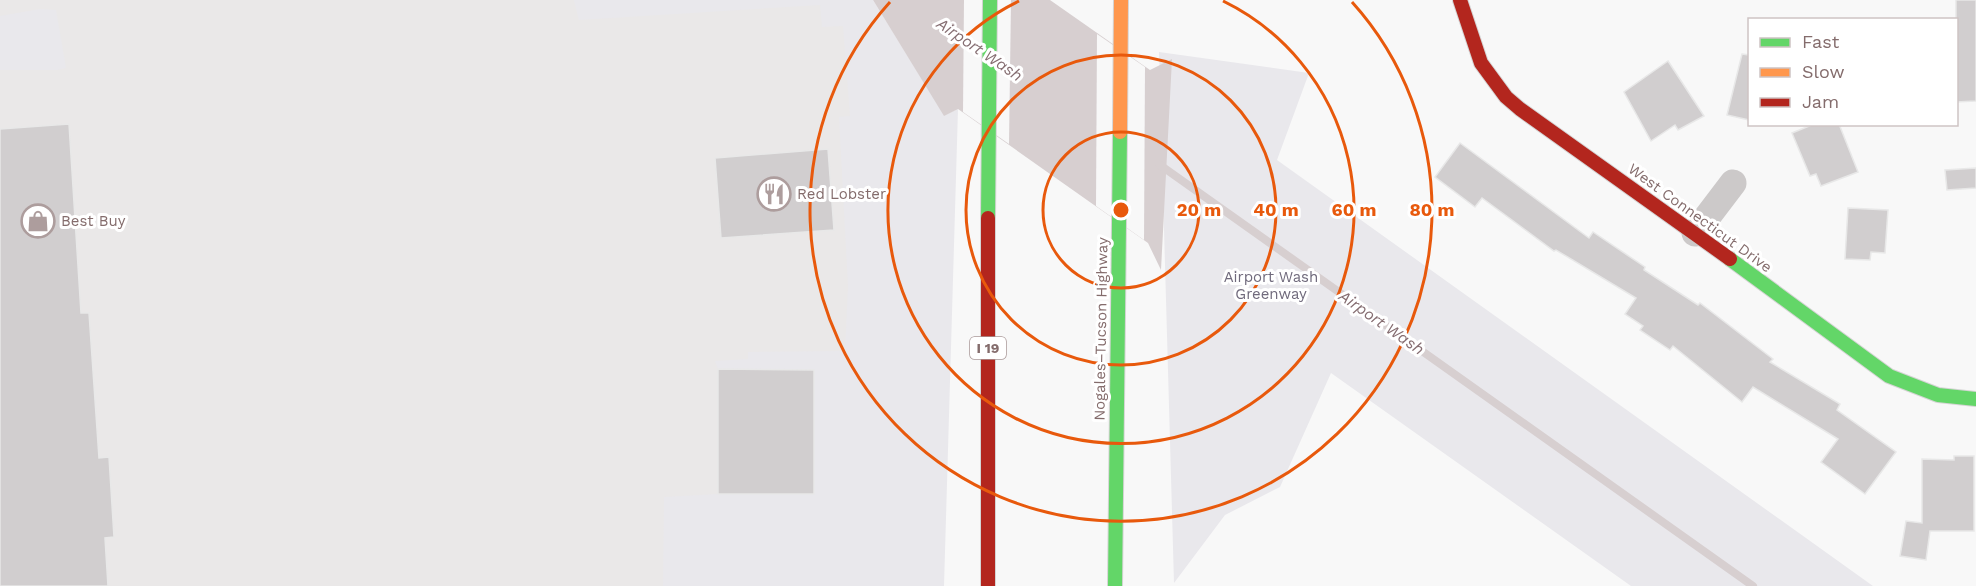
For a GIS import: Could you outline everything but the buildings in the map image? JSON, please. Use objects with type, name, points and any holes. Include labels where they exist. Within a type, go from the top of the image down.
[{"type":"main road","name":"I 19","points":[[988,586],[990,0]]},
{"type":"main road","name":"Nogales–Tucson Highway","points":[[1115,586],[1121,0]]},
{"type":"main road","name":"West Connecticut Drive","points":[[1460,0],[1481,63],[1506,97],[1520,109],[1695,233],[1889,376],[1938,395],[1976,399]]},
{"type":"street","points":[[1695,233],[1733,183]]},
{"type":"shaded area","points":[[0,0],[858,0],[878,586],[0,586]]},
{"type":"green space","points":[[574,0],[873,0],[944,115],[958,109],[944,586],[663,586],[664,497],[814,493],[814,370],[718,369],[715,361],[748,359],[748,352],[845,351],[848,286],[839,117],[850,116],[843,26],[822,27],[820,5],[579,20]]},
{"type":"green space","points":[[40,9],[56,10],[66,68],[0,70],[0,16]]},
{"type":"green space","name":"Airport Wash Greenway","points":[[1159,52],[1309,73],[1277,160],[1873,586],[1631,586],[1331,373],[1280,487],[1225,515],[1174,583]]},
{"type":"water","points":[[873,0],[1050,0],[1150,70],[1172,59],[1161,270],[1148,243],[958,109],[944,116]]},
{"type":"pier","points":[[964,0],[1011,0],[1009,144],[963,112]]},
{"type":"pier","points":[[1097,34],[1145,67],[1144,240],[1096,206]]},
{"type":"waterway","name":"Airport Wash","points":[[1160,165],[1753,586]]},
{"type":"traffic: fast","points":[[988,218],[990,0]]},
{"type":"traffic: fast","points":[[1115,586],[1120,132]]},
{"type":"traffic: fast","points":[[1730,259],[1889,376],[1938,395],[1976,399]]},
{"type":"traffic: slow","points":[[1120,132],[1121,0]]},
{"type":"traffic: jam","points":[[1460,0],[1481,63],[1506,97],[1730,259]]},
{"type":"traffic: jam","points":[[988,218],[988,586]]},
{"type":"place","name":"Red Lobster","points":[[774,194]]},
{"type":"place","name":"Best Buy","points":[[38,221]]}]
